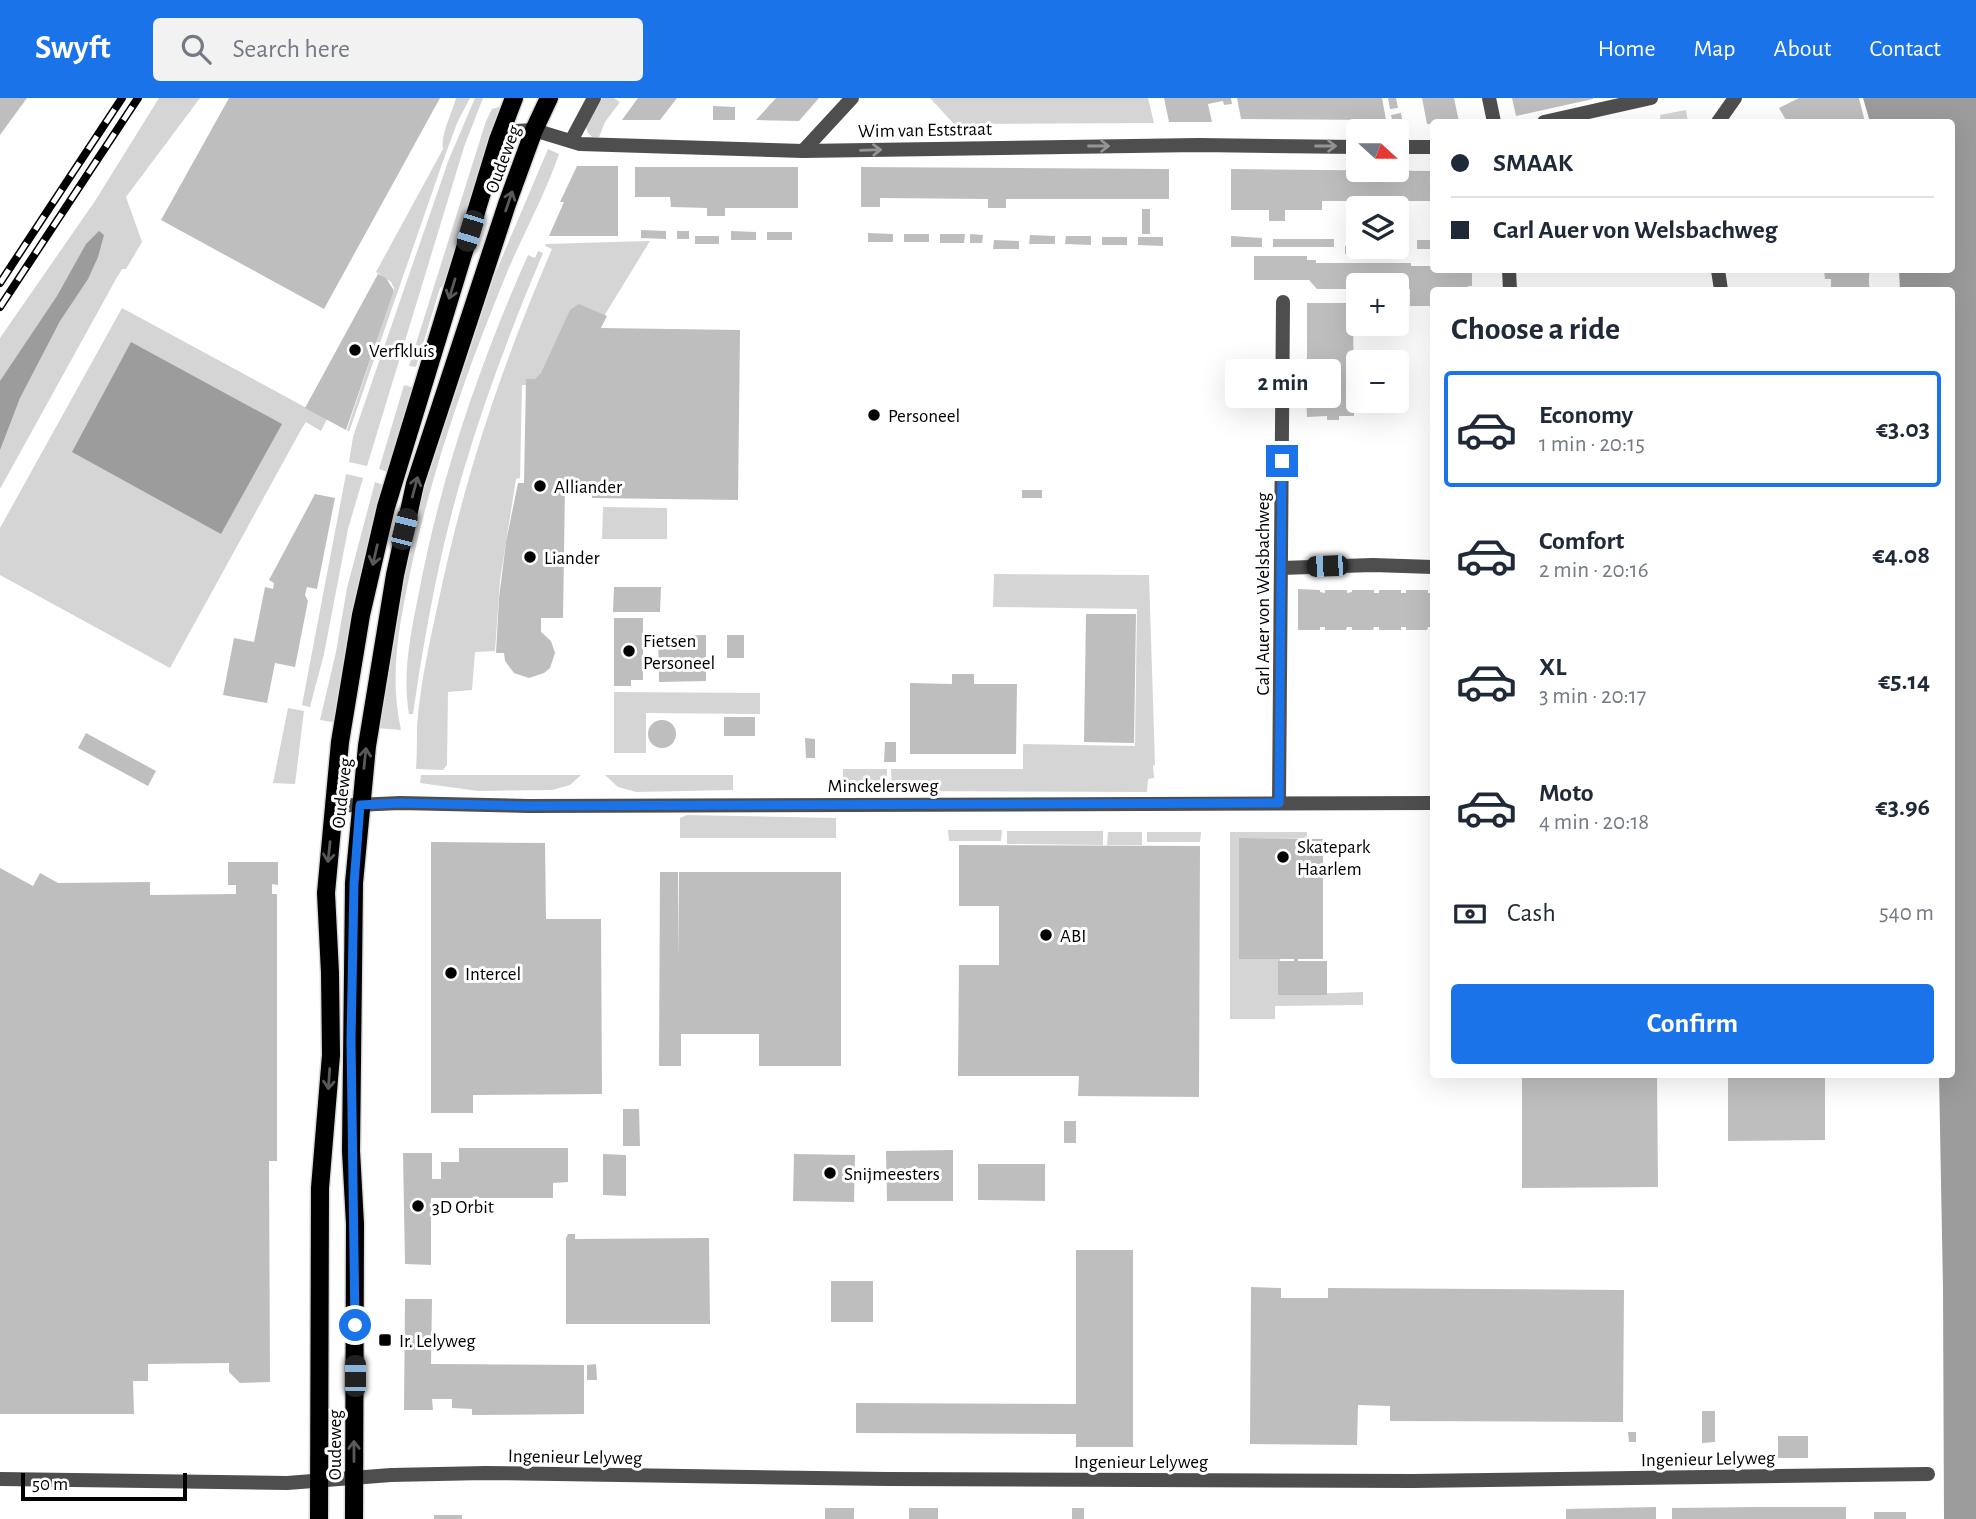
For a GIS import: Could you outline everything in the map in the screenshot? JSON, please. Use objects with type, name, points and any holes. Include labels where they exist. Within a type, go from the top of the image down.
[{"type":"main road","name":"Oudeweg","points":[[319,1519],[320,1188],[331,1055],[326,892],[342,729],[361,615],[386,507],[498,141],[514,98]]},
{"type":"main road","name":"Oudeweg","points":[[354,1519],[355,1224],[351,1151],[351,1040],[354,884],[360,805],[373,700],[401,541],[415,484],[534,130],[549,98]]},
{"type":"street","points":[[571,141],[594,98]]},
{"type":"street","points":[[803,151],[852,98]]},
{"type":"street","points":[[1489,98],[1493,119]]},
{"type":"street","points":[[1557,119],[1651,98]]},
{"type":"street","points":[[1720,119],[1735,98]]},
{"type":"street","points":[[498,141],[515,131],[534,130]]},
{"type":"street","name":"Wim van Eststraat","points":[[534,130],[571,141],[598,145],[803,151],[1346,146]]},
{"type":"street","points":[[1409,147],[1430,147]]},
{"type":"street","name":"Carl Auer von Welsbachweg","points":[[1279,803],[1283,302]]},
{"type":"street","points":[[1281,568],[1373,565],[1430,567]]},
{"type":"street","name":"Minckelersweg","points":[[334,806],[400,803],[543,806],[1430,803]]},
{"type":"street","name":"Ingenieur Lelyweg","points":[[0,1479],[287,1483],[391,1475],[485,1474],[1413,1481],[1928,1474]]},
{"type":"shaded area","points":[[159,98],[200,98],[126,197],[142,242],[126,269],[122,269],[116,279],[0,489],[0,338],[95,201]]},
{"type":"shaded area","points":[[456,98],[470,98],[457,123],[442,164],[349,432],[347,430],[394,288],[391,282],[376,272],[443,149],[445,131]]},
{"type":"shaded area","points":[[475,98],[483,98],[464,147],[367,466],[349,462],[353,437],[449,159]]},
{"type":"shaded area","points":[[602,98],[614,98],[620,102],[605,122],[599,137],[592,137],[586,127]]},
{"type":"shaded area","points":[[930,98],[1148,98],[1154,123],[954,124]]},
{"type":"shaded area","points":[[1863,98],[1976,98],[1976,1519],[1944,1519],[1939,1078],[1955,1078],[1955,287],[1900,287],[1899,273],[1955,273],[1955,119],[1869,119]]},
{"type":"shaded area","points":[[492,109],[502,109],[450,281],[440,288],[416,367],[409,366],[486,121]]},
{"type":"shaded area","points":[[1686,110],[1688,119],[1661,119],[1660,115]]},
{"type":"shaded area","points":[[548,149],[559,154],[477,348],[439,459],[419,535],[402,613],[397,651],[397,710],[401,730],[376,728],[399,580],[423,492],[495,274]]},
{"type":"shaded area","points":[[99,231],[104,235],[98,257],[88,279],[60,321],[20,398],[0,450],[0,381],[57,296],[86,244]]},
{"type":"shaded area","points":[[650,241],[598,326],[539,385],[522,385],[520,478],[516,479],[500,580],[495,651],[475,652],[472,690],[448,692],[447,765],[443,770],[416,769],[417,726],[423,678],[449,553],[486,421],[552,249],[545,246]]},
{"type":"shaded area","points":[[538,251],[543,253],[491,387],[455,499],[434,591],[413,714],[409,714],[406,683],[410,638],[428,549],[450,463],[478,379],[528,255],[535,258]]},
{"type":"shaded area","points":[[122,308],[327,419],[321,431],[306,422],[302,428],[170,668],[0,575],[0,528]]},
{"type":"shaded area","points":[[131,342],[282,424],[221,534],[72,452]]},
{"type":"shaded area","points":[[404,385],[418,389],[390,473],[379,469]]},
{"type":"shaded area","points":[[346,474],[363,478],[348,529],[324,654],[310,707],[302,705]]},
{"type":"shaded area","points":[[375,482],[386,486],[337,723],[320,720],[347,588]]},
{"type":"shaded area","points":[[603,507],[667,508],[667,539],[602,539]]},
{"type":"shaded area","points":[[994,574],[1149,575],[1155,765],[1154,778],[1148,779],[1147,792],[892,791],[891,769],[1023,769],[1023,744],[1135,746],[1137,609],[993,607]]},
{"type":"shaded area","points":[[614,692],[760,693],[760,714],[646,713],[646,753],[614,753]]},
{"type":"shaded area","points":[[288,708],[304,711],[295,784],[273,783]]},
{"type":"shaded area","points":[[843,769],[887,769],[887,792],[843,791]]},
{"type":"shaded area","points":[[421,775],[581,775],[570,785],[552,790],[478,791],[420,783]]},
{"type":"shaded area","points":[[605,775],[733,775],[733,790],[636,792],[618,787]]},
{"type":"shaded area","points":[[687,815],[836,818],[836,838],[680,838],[680,818]]},
{"type":"shaded area","points":[[948,830],[1002,830],[1001,841],[949,841]]},
{"type":"shaded area","points":[[1007,831],[1103,831],[1103,845],[1007,844]]},
{"type":"shaded area","points":[[1108,832],[1142,832],[1142,845],[1107,845]]},
{"type":"shaded area","points":[[1147,832],[1201,832],[1200,842],[1147,842]]},
{"type":"shaded area","points":[[1230,832],[1307,832],[1307,838],[1239,839],[1239,958],[1280,959],[1281,995],[1363,992],[1363,1005],[1275,1006],[1275,1019],[1230,1019]]},
{"type":"building","points":[[0,98],[27,98],[0,135]]},
{"type":"building","points":[[229,98],[440,98],[324,309],[161,220]]},
{"type":"building","points":[[638,98],[677,98],[660,120],[622,120]]},
{"type":"building","points":[[776,98],[819,98],[799,121],[756,120]]},
{"type":"building","points":[[1164,98],[1231,98],[1232,104],[1224,105],[1223,101],[1208,104],[1212,122],[1169,122]]},
{"type":"building","points":[[1237,98],[1382,98],[1386,119],[1346,120],[1241,119]]},
{"type":"building","points":[[1388,98],[1396,98],[1398,108],[1390,109]]},
{"type":"building","points":[[1422,98],[1454,98],[1458,119],[1430,119],[1430,124],[1427,124]]},
{"type":"building","points":[[1512,98],[1593,98],[1593,99],[1516,116]]},
{"type":"building","points":[[1799,98],[1859,98],[1864,119],[1785,119],[1779,108]]},
{"type":"building","points":[[713,106],[735,107],[735,120],[713,120]]},
{"type":"building","points":[[1401,113],[1402,119],[1392,119],[1391,115]]},
{"type":"building","points":[[577,166],[618,166],[618,236],[549,236],[564,202],[560,202]]},
{"type":"building","points":[[635,167],[798,167],[798,208],[725,208],[725,216],[707,216],[707,208],[671,207],[670,197],[635,197]]},
{"type":"building","points":[[861,167],[1169,169],[1169,199],[1006,199],[1006,208],[988,208],[988,199],[880,198],[880,207],[861,207]]},
{"type":"building","points":[[1231,169],[1346,170],[1346,182],[1409,182],[1409,171],[1430,171],[1430,201],[1409,201],[1409,196],[1346,196],[1346,201],[1322,201],[1322,210],[1285,210],[1285,221],[1269,221],[1269,210],[1231,210]]},
{"type":"building","points":[[1142,209],[1150,209],[1150,234],[1142,234]]},
{"type":"building","points":[[641,230],[666,231],[666,239],[641,238]]},
{"type":"building","points":[[677,231],[689,231],[689,239],[677,239]]},
{"type":"building","points":[[731,231],[756,232],[756,240],[731,240]]},
{"type":"building","points":[[767,232],[792,232],[792,240],[767,240]]},
{"type":"building","points":[[868,233],[893,234],[893,242],[868,242]]},
{"type":"building","points":[[904,234],[929,234],[929,242],[904,242]]},
{"type":"building","points":[[940,234],[965,234],[964,243],[940,243]]},
{"type":"building","points":[[970,234],[983,235],[982,243],[970,243]]},
{"type":"building","points":[[1030,235],[1055,236],[1055,244],[1029,244]]},
{"type":"building","points":[[695,236],[719,236],[719,244],[695,244]]},
{"type":"building","points":[[1066,236],[1091,236],[1091,245],[1065,244]]},
{"type":"building","points":[[1231,236],[1262,238],[1262,247],[1231,247]]},
{"type":"building","points":[[1102,237],[1127,237],[1127,245],[1102,245]]},
{"type":"building","points":[[1138,237],[1163,237],[1163,246],[1138,245]]},
{"type":"building","points":[[1273,239],[1334,239],[1334,247],[1273,247]]},
{"type":"building","points":[[994,240],[1019,241],[1019,249],[993,249]]},
{"type":"building","points":[[1417,240],[1430,240],[1430,249],[1417,249]]},
{"type":"building","points":[[1254,256],[1307,256],[1307,260],[1316,260],[1316,263],[1411,263],[1411,266],[1430,266],[1430,273],[1472,273],[1472,286],[1430,287],[1430,306],[1410,306],[1409,273],[1346,273],[1346,289],[1317,289],[1309,280],[1254,280]]},
{"type":"building","points":[[1824,273],[1869,273],[1869,287],[1831,287],[1831,279],[1825,279]]},
{"type":"building","name":"Verfkluis","points":[[378,274],[386,278],[393,293],[346,430],[305,408]]},
{"type":"building","points":[[1307,303],[1346,303],[1346,336],[1353,336],[1353,350],[1346,350],[1346,413],[1354,413],[1354,416],[1339,416],[1339,420],[1327,420],[1327,416],[1307,417]]},
{"type":"building","points":[[579,304],[607,316],[601,328],[740,330],[738,500],[592,498],[592,485],[565,485],[563,618],[541,618],[541,632],[551,641],[555,653],[550,668],[529,678],[514,673],[505,661],[504,653],[496,653],[506,542],[518,483],[524,483],[526,379],[535,379],[541,373],[570,310]]},
{"type":"building","points":[[1022,490],[1042,490],[1042,498],[1022,498]]},
{"type":"building","points":[[315,494],[335,498],[317,589],[307,587],[305,595],[308,601],[295,667],[275,663],[267,703],[223,695],[234,638],[254,642],[265,587],[273,589],[274,583],[269,580]]},
{"type":"building","points":[[614,587],[661,587],[660,612],[613,612]]},
{"type":"building","points":[[1298,589],[1320,590],[1325,593],[1325,590],[1347,590],[1347,593],[1352,590],[1374,590],[1374,593],[1379,593],[1379,590],[1401,590],[1401,593],[1406,593],[1406,590],[1428,590],[1430,593],[1430,627],[1427,630],[1406,630],[1406,627],[1401,627],[1401,630],[1379,630],[1379,627],[1374,627],[1373,630],[1352,630],[1352,627],[1347,627],[1346,630],[1325,630],[1325,627],[1320,627],[1320,630],[1298,630]]},
{"type":"building","points":[[1086,614],[1136,614],[1134,743],[1084,742]]},
{"type":"building","name":"Fietsen Personeel","points":[[614,618],[643,618],[643,680],[631,680],[631,686],[614,686]]},
{"type":"building","points":[[706,635],[706,681],[659,682],[658,636]]},
{"type":"building","points":[[727,635],[744,635],[744,658],[727,658]]},
{"type":"building","points":[[952,674],[974,674],[974,684],[1017,684],[1016,754],[910,754],[910,683],[952,684]]},
{"type":"building","points":[[724,717],[755,717],[755,736],[724,736]]},
{"type":"building","points":[[662,720],[672,724],[676,734],[672,744],[662,748],[652,744],[648,734],[652,724]]},
{"type":"building","points":[[86,733],[156,771],[148,786],[78,748]]},
{"type":"building","points":[[805,738],[815,739],[815,758],[806,758]]},
{"type":"building","points":[[885,742],[896,742],[896,762],[884,762]]},
{"type":"building","points":[[1239,838],[1323,839],[1323,959],[1298,961],[1327,961],[1327,995],[1278,995],[1278,961],[1294,959],[1239,959]]},
{"type":"building","points":[[431,842],[545,843],[546,919],[601,919],[602,1094],[473,1095],[473,1113],[431,1113]]},
{"type":"building","points":[[959,845],[1200,846],[1199,1097],[1078,1096],[1079,1076],[958,1076],[959,965],[999,965],[999,906],[959,906]]},
{"type":"building","points":[[228,862],[278,862],[278,885],[272,884],[272,894],[277,894],[277,1161],[269,1161],[270,1382],[240,1383],[229,1372],[229,1363],[148,1364],[148,1381],[133,1381],[134,1414],[0,1414],[0,868],[33,886],[40,873],[58,883],[150,882],[150,895],[236,894],[236,885],[228,885]]},
{"type":"building","points":[[660,872],[678,872],[679,959],[679,872],[841,872],[841,1066],[759,1066],[759,1034],[681,1034],[681,1066],[659,1066]]},
{"type":"building","points":[[1522,1078],[1657,1078],[1658,1187],[1522,1188]]},
{"type":"building","points":[[1728,1078],[1825,1078],[1825,1140],[1728,1141]]},
{"type":"building","points":[[623,1109],[639,1109],[640,1146],[623,1146]]},
{"type":"building","points":[[1064,1121],[1076,1121],[1076,1143],[1064,1143]]},
{"type":"building","points":[[459,1148],[568,1148],[568,1182],[553,1183],[553,1198],[431,1198],[431,1265],[405,1264],[403,1153],[432,1153],[432,1179],[441,1179],[441,1162],[459,1162]]},
{"type":"building","points":[[953,1150],[953,1201],[887,1201],[886,1151]]},
{"type":"building","points":[[603,1154],[626,1155],[626,1196],[603,1195]]},
{"type":"building","points":[[794,1154],[855,1155],[854,1202],[793,1201]]},
{"type":"building","points":[[978,1164],[1045,1164],[1045,1201],[978,1200]]},
{"type":"building","points":[[568,1234],[575,1234],[575,1239],[709,1238],[710,1324],[566,1324]]},
{"type":"building","points":[[1076,1250],[1133,1250],[1133,1447],[1076,1447],[1076,1434],[856,1433],[856,1403],[1076,1404]]},
{"type":"building","points":[[831,1281],[873,1281],[873,1322],[831,1322]]},
{"type":"building","points":[[1251,1287],[1281,1288],[1281,1298],[1328,1298],[1328,1288],[1624,1290],[1623,1422],[1390,1421],[1390,1406],[1358,1405],[1357,1445],[1250,1444]]},
{"type":"building","points":[[405,1299],[432,1299],[431,1364],[584,1365],[584,1414],[472,1415],[472,1409],[452,1408],[452,1399],[432,1399],[433,1410],[404,1410]]},
{"type":"building","points":[[596,1364],[597,1380],[587,1380],[587,1365]]},
{"type":"building","points":[[1702,1411],[1715,1411],[1715,1442],[1702,1443]]},
{"type":"building","points":[[1628,1432],[1636,1432],[1636,1442],[1629,1442]]},
{"type":"building","points":[[1778,1436],[1808,1436],[1808,1458],[1778,1458]]},
{"type":"building","points":[[1656,1507],[1656,1519],[1566,1519],[1566,1509]]},
{"type":"building","points":[[1846,1507],[1846,1519],[1672,1519],[1672,1508]]},
{"type":"building","points":[[825,1508],[854,1508],[854,1519],[825,1519]]},
{"type":"building","points":[[909,1508],[938,1508],[938,1519],[909,1519]]},
{"type":"building","points":[[1072,1508],[1084,1508],[1084,1519],[1072,1519]]},
{"type":"building","points":[[1874,1512],[1906,1512],[1906,1519],[1874,1519]]},
{"type":"building","points":[[434,1515],[462,1515],[462,1519],[434,1519]]},
{"type":"railway","points":[[0,283],[122,98]]},
{"type":"railway","points":[[0,307],[138,98]]},
{"type":"place","name":"Verfkluis","points":[[355,350]]},
{"type":"place","name":"Personeel","points":[[874,415]]},
{"type":"place","name":"Alliander","points":[[540,486]]},
{"type":"place","name":"Liander","points":[[530,557]]},
{"type":"place","name":"Fietsen Personeel","points":[[629,651]]},
{"type":"place","name":"Skatepark Haarlem","points":[[1283,857]]},
{"type":"place","name":"ABI","points":[[1046,935]]},
{"type":"place","name":"Intercel","points":[[451,973]]},
{"type":"place","name":"Snijmeesters","points":[[830,1173]]},
{"type":"place","name":"3D Orbit","points":[[418,1206]]},
{"type":"place","name":"Ir. Lelyweg","points":[[385,1340]]},
{"type":"route","points":[[355,1325],[351,1040],[354,884],[360,805],[1279,803],[1282,461]]}]
